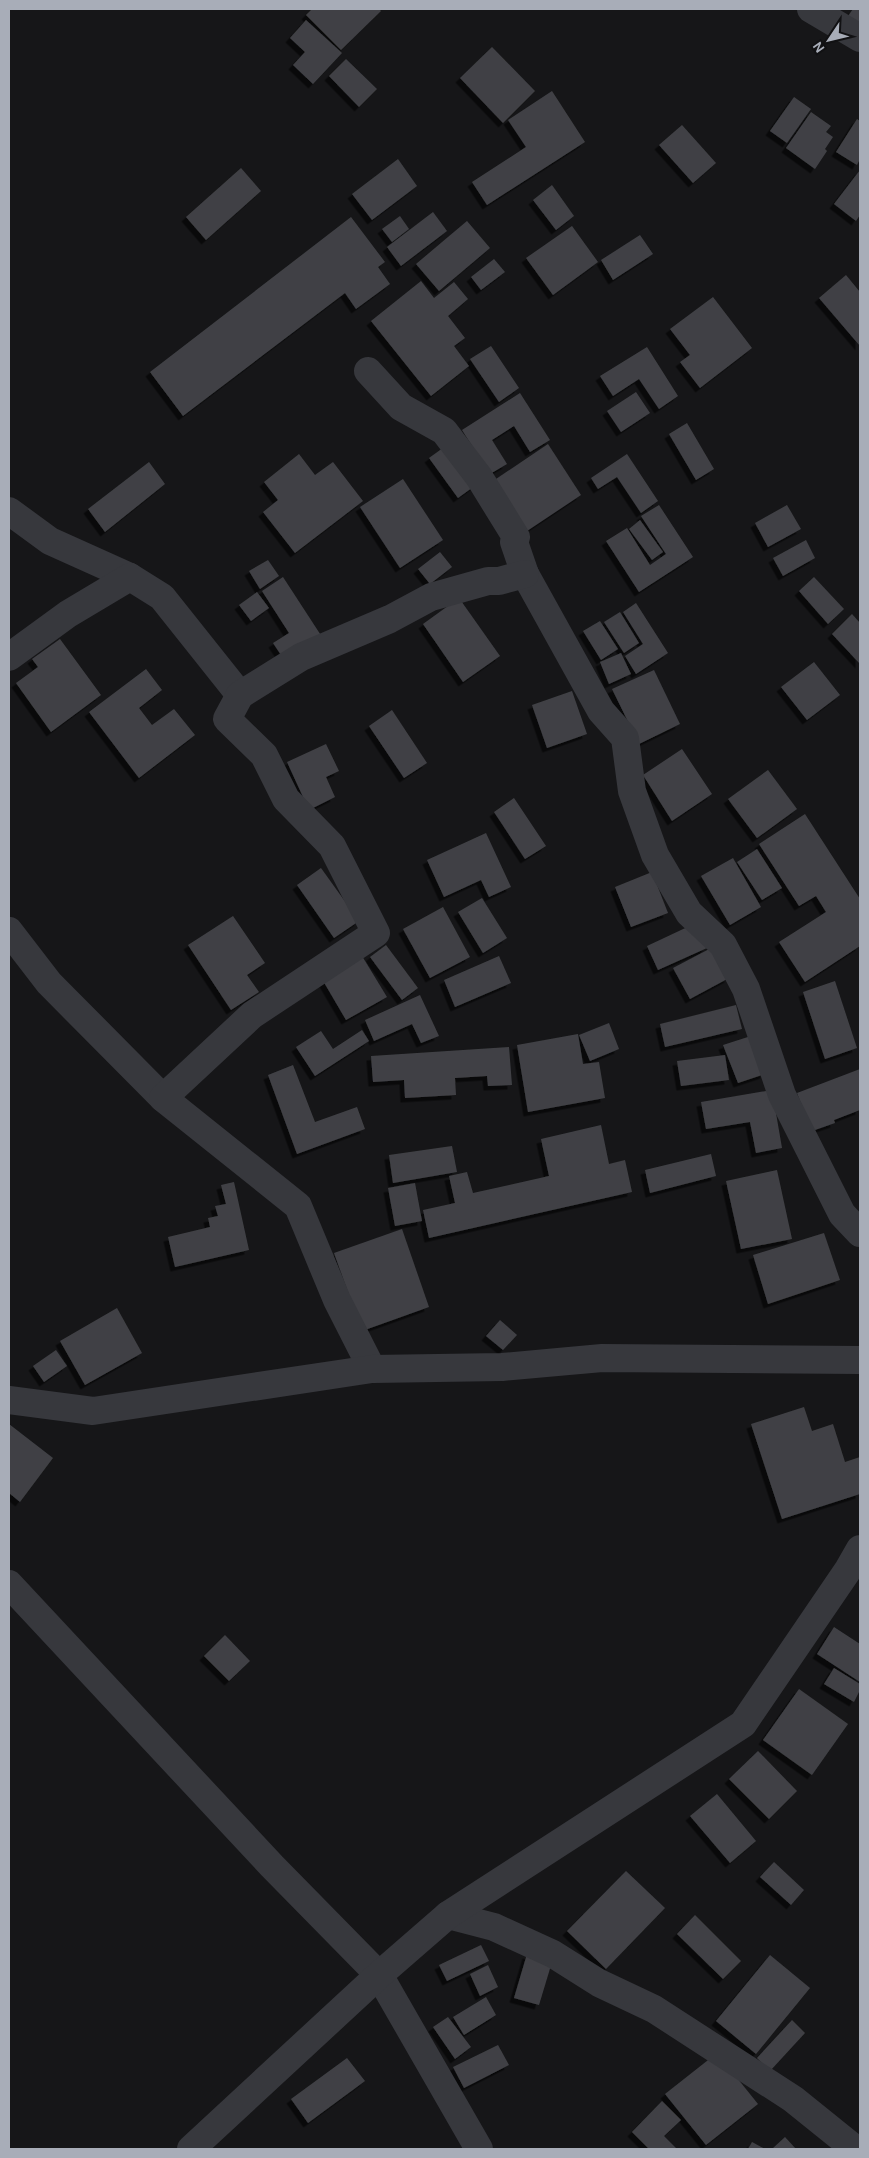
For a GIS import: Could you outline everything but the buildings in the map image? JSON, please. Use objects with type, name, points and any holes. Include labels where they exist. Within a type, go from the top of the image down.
[{"type":"street","points":[[811,9],[860,38]]},
{"type":"street","points":[[368,371],[402,407],[444,431],[479,477],[516,537],[514,542],[525,574],[600,711],[625,738],[632,790],[655,855],[689,912],[723,945],[746,989],[782,1095],[842,1214],[860,1233]]},
{"type":"street","points":[[9,511],[50,541],[130,577],[162,598],[240,695]]},
{"type":"street","points":[[162,1098],[252,1015],[376,933],[332,846],[286,799],[264,755],[227,719],[240,695],[301,657],[390,619],[431,597],[488,581],[499,581],[525,574]]},
{"type":"street","points":[[9,657],[68,614],[130,577]]},
{"type":"street","points":[[9,931],[49,982],[162,1098],[298,1206],[337,1300],[372,1369]]},
{"type":"street","points":[[9,1400],[94,1411],[372,1369],[502,1367],[602,1358],[860,1360]]},
{"type":"street","points":[[191,2149],[379,1975],[448,1915],[743,1724],[848,1570],[860,1549]]},
{"type":"street","points":[[9,1584],[272,1866],[379,1975],[479,2149]]},
{"type":"street","points":[[448,1915],[494,1927],[553,1954],[599,1983],[654,2009],[792,2099],[855,2149]]}]
